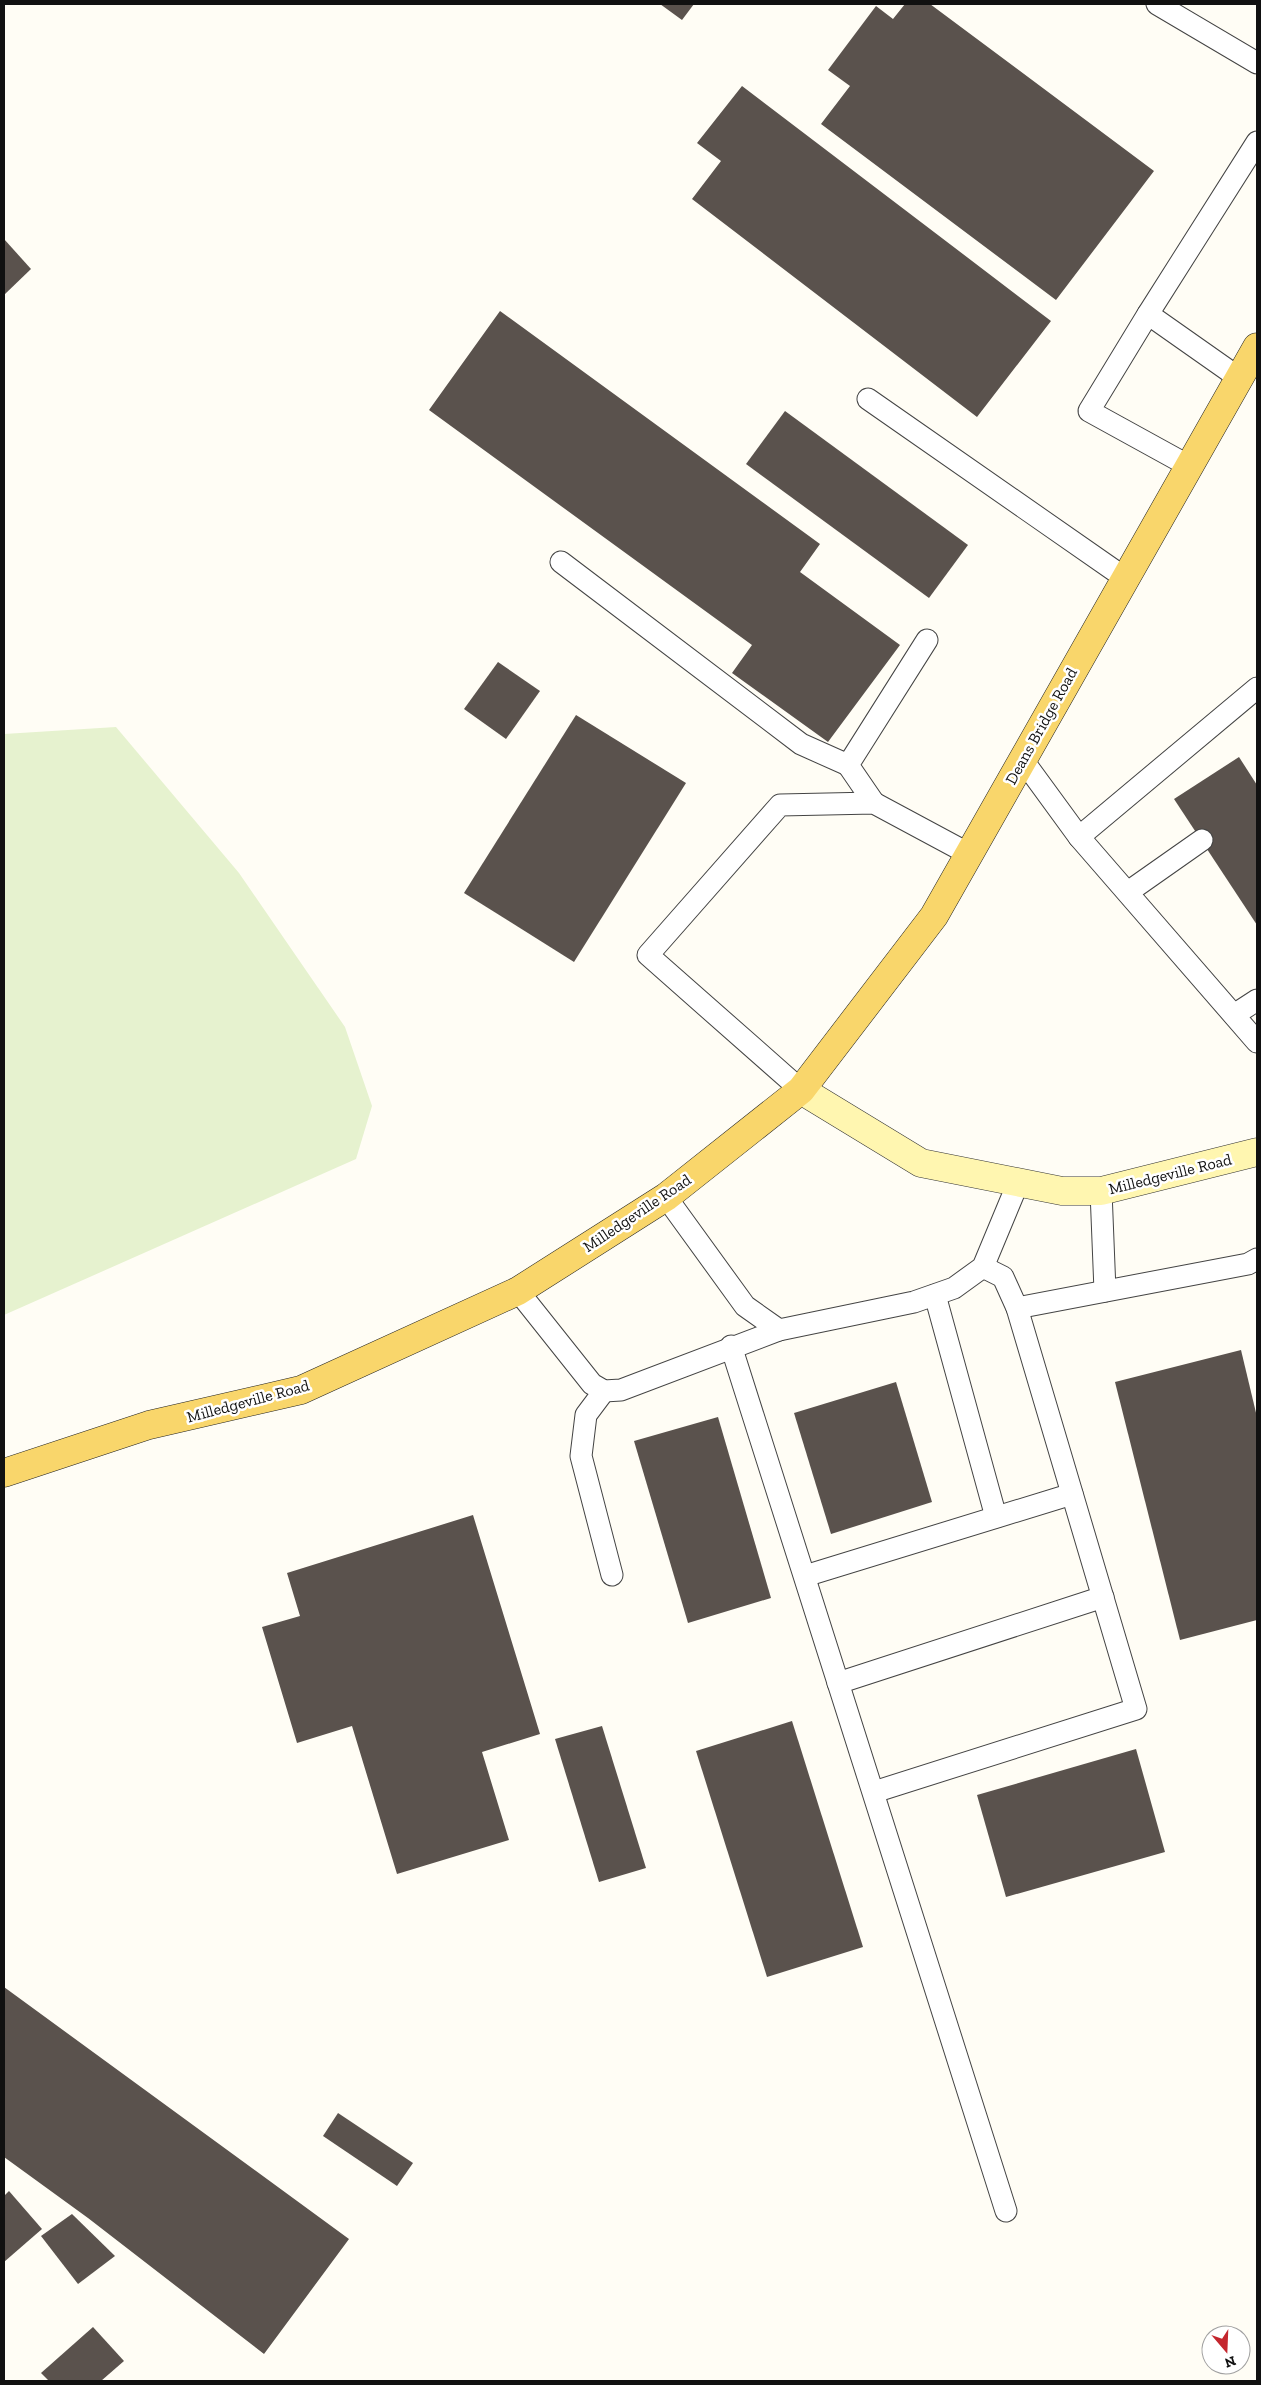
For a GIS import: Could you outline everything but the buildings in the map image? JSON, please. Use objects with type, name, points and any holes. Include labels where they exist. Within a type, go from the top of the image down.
[{"type":"main road","name":"Deans Bridge Road","points":[[801,1090],[934,916],[1257,347]]},
{"type":"main road","name":"Milledgeville Road","points":[[4,1473],[149,1425],[301,1390],[518,1290],[666,1197],[801,1090]]},
{"type":"street","name":"Milledgeville Road","points":[[801,1090],[921,1162],[1062,1191],[1101,1191],[1257,1152]]},
{"type":"lane","points":[[1158,4],[1257,63]]},
{"type":"lane","points":[[1189,466],[1089,411],[1257,142]]},
{"type":"lane","points":[[1148,314],[1240,378]]},
{"type":"lane","points":[[868,399],[1125,578]]},
{"type":"lane","points":[[560,562],[801,744],[848,765],[874,803],[969,854]]},
{"type":"lane","points":[[848,765],[928,640]]},
{"type":"lane","points":[[1079,837],[1257,688]]},
{"type":"lane","points":[[1022,759],[1079,837],[1257,1042]]},
{"type":"lane","points":[[801,1090],[648,955],[780,805],[874,803]]},
{"type":"lane","points":[[1128,892],[1202,840]]},
{"type":"lane","points":[[1234,1015],[1257,1000]]},
{"type":"lane","points":[[518,1290],[592,1384],[604,1392],[620,1390],[731,1346],[778,1330],[914,1302],[954,1288],[983,1267],[1018,1183]]},
{"type":"lane","points":[[1101,1191],[1105,1291]]},
{"type":"lane","points":[[666,1197],[745,1306],[778,1330]]},
{"type":"lane","points":[[1017,1308],[1248,1264],[1257,1259]]},
{"type":"lane","points":[[874,1792],[1136,1709],[1017,1308],[1003,1277],[983,1267]]},
{"type":"lane","points":[[935,1295],[996,1517]]},
{"type":"lane","points":[[731,1346],[1006,2211]]},
{"type":"lane","points":[[604,1392],[586,1415],[581,1456],[612,1574]]},
{"type":"lane","points":[[805,1576],[1072,1494]]},
{"type":"lane","points":[[838,1683],[1102,1597]]},
{"type":"green space","points":[[116,727],[239,873],[345,1027],[372,1106],[356,1159],[4,1315],[4,734]]}]
